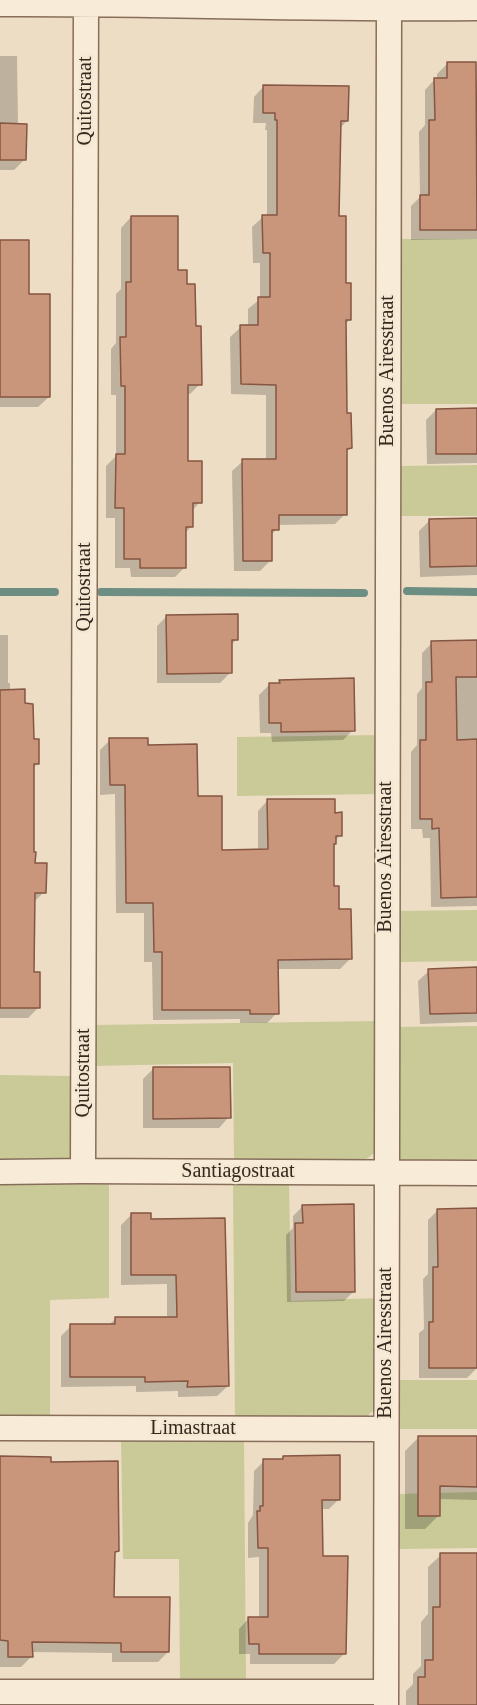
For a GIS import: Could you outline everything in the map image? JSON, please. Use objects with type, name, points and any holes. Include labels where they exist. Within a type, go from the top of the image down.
[{"type":"street","points":[[0,4],[477,8]]},
{"type":"street","name":"Quitostraat","points":[[83,1171],[86,4]]},
{"type":"street","name":"Buenos Airesstraat","points":[[386,1699],[388,9]]},
{"type":"street","name":"Santiagostraat","points":[[0,1172],[477,1173]]},
{"type":"street","name":"Limastraat","points":[[0,1428],[386,1429]]},
{"type":"street","points":[[0,1692],[386,1699]]},
{"type":"green space","points":[[395,239],[477,239],[477,404],[397,404]]},
{"type":"green space","points":[[477,465],[477,516],[397,516],[397,466]]},
{"type":"green space","points":[[381,735],[382,794],[237,796],[237,737]]},
{"type":"green space","points":[[477,910],[477,961],[396,962],[395,911]]},
{"type":"green space","points":[[379,1021],[378,1147],[369,1157],[356,1163],[234,1163],[233,1063],[93,1066],[93,1025]]},
{"type":"green space","points":[[477,1026],[477,1163],[401,1163],[393,1152],[392,1027]]},
{"type":"green space","points":[[0,1075],[70,1076],[72,1153],[68,1163],[0,1162]]},
{"type":"green space","points":[[109,1181],[109,1298],[50,1300],[50,1418],[0,1419],[0,1182]]},
{"type":"green space","points":[[289,1182],[291,1301],[380,1298],[381,1399],[364,1419],[235,1422],[233,1183]]},
{"type":"green space","points":[[395,1380],[477,1380],[477,1429],[395,1429]]},
{"type":"green space","points":[[244,1436],[246,1684],[180,1684],[179,1559],[123,1559],[121,1437]]},
{"type":"green space","points":[[477,1492],[477,1548],[399,1549],[398,1494]]},
{"type":"building","points":[[447,62],[476,62],[477,230],[420,230],[420,195],[429,195],[429,120],[435,120],[434,78],[447,78]]},
{"type":"building","points":[[263,85],[349,86],[348,121],[341,121],[339,216],[346,216],[346,283],[351,283],[351,320],[346,320],[347,413],[351,413],[352,448],[347,449],[347,515],[279,515],[279,530],[272,530],[272,561],[243,561],[242,459],[276,459],[276,385],[241,384],[240,325],[258,325],[258,297],[270,297],[270,253],[263,253],[262,215],[277,215],[277,120],[275,120],[275,113],[263,113]]},
{"type":"building","points":[[0,123],[27,124],[26,160],[0,160]]},
{"type":"building","points":[[131,216],[178,216],[178,270],[187,270],[187,284],[195,284],[196,326],[201,326],[202,385],[188,385],[188,461],[202,461],[202,503],[193,503],[193,527],[186,527],[186,568],[140,568],[140,559],[124,559],[124,508],[115,508],[116,454],[125,454],[125,386],[121,386],[120,337],[126,337],[126,282],[131,282]]},
{"type":"building","points":[[0,240],[29,240],[29,294],[50,294],[50,397],[0,397]]},
{"type":"building","points":[[477,408],[477,454],[436,454],[436,409]]},
{"type":"building","points":[[477,518],[477,566],[430,567],[429,519]]},
{"type":"building","points":[[238,614],[238,640],[232,640],[232,673],[167,674],[166,615]]},
{"type":"building","points":[[477,640],[477,677],[456,677],[457,740],[477,739],[477,897],[441,898],[439,828],[432,829],[432,819],[420,819],[420,740],[426,740],[426,682],[432,682],[431,641]]},
{"type":"building","points":[[354,678],[355,731],[281,732],[281,723],[269,723],[269,683],[280,683],[279,680]]},
{"type":"building","points":[[25,689],[25,703],[33,704],[34,739],[39,739],[39,764],[34,764],[35,863],[47,863],[46,893],[35,893],[34,972],[40,972],[40,1008],[0,1008],[0,690]]},
{"type":"building","points":[[109,738],[148,738],[148,745],[197,744],[198,796],[222,796],[222,850],[268,849],[267,799],[335,799],[335,813],[342,812],[342,836],[336,836],[336,844],[334,844],[334,886],[339,886],[339,909],[351,909],[352,959],[278,960],[279,1014],[250,1014],[250,1010],[162,1010],[162,952],[154,952],[153,903],[126,903],[125,785],[110,785]]},
{"type":"building","points":[[477,967],[477,1013],[430,1014],[428,969]]},
{"type":"building","points":[[153,1067],[230,1067],[231,1118],[153,1119]]},
{"type":"building","points":[[354,1204],[355,1292],[296,1292],[295,1223],[303,1223],[302,1205]]},
{"type":"building","points":[[477,1208],[477,1368],[429,1368],[429,1322],[433,1322],[433,1267],[438,1267],[437,1209]]},
{"type":"building","points":[[131,1213],[151,1213],[151,1219],[225,1218],[229,1386],[187,1387],[188,1381],[145,1382],[145,1377],[70,1377],[70,1324],[115,1324],[115,1317],[177,1317],[176,1275],[131,1275]]},
{"type":"building","points":[[418,1436],[477,1436],[477,1487],[440,1486],[440,1516],[418,1516]]},
{"type":"building","points":[[340,1455],[340,1500],[322,1500],[323,1556],[348,1556],[346,1654],[259,1654],[259,1644],[249,1644],[248,1617],[268,1617],[268,1548],[258,1548],[257,1511],[260,1511],[260,1506],[263,1506],[263,1459],[283,1459],[283,1456]]},
{"type":"building","points":[[0,1456],[51,1457],[51,1462],[118,1461],[119,1551],[115,1552],[114,1597],[170,1597],[169,1652],[121,1652],[121,1643],[32,1642],[33,1657],[8,1657],[8,1641],[0,1640]]},
{"type":"building","points":[[440,1553],[477,1553],[477,1705],[418,1705],[418,1677],[425,1677],[425,1660],[433,1660],[433,1607],[440,1607]]},
{"type":"waterway","points":[[407,591],[477,592]]},
{"type":"waterway","points":[[0,592],[55,592]]},
{"type":"waterway","points":[[101,592],[364,593]]}]
